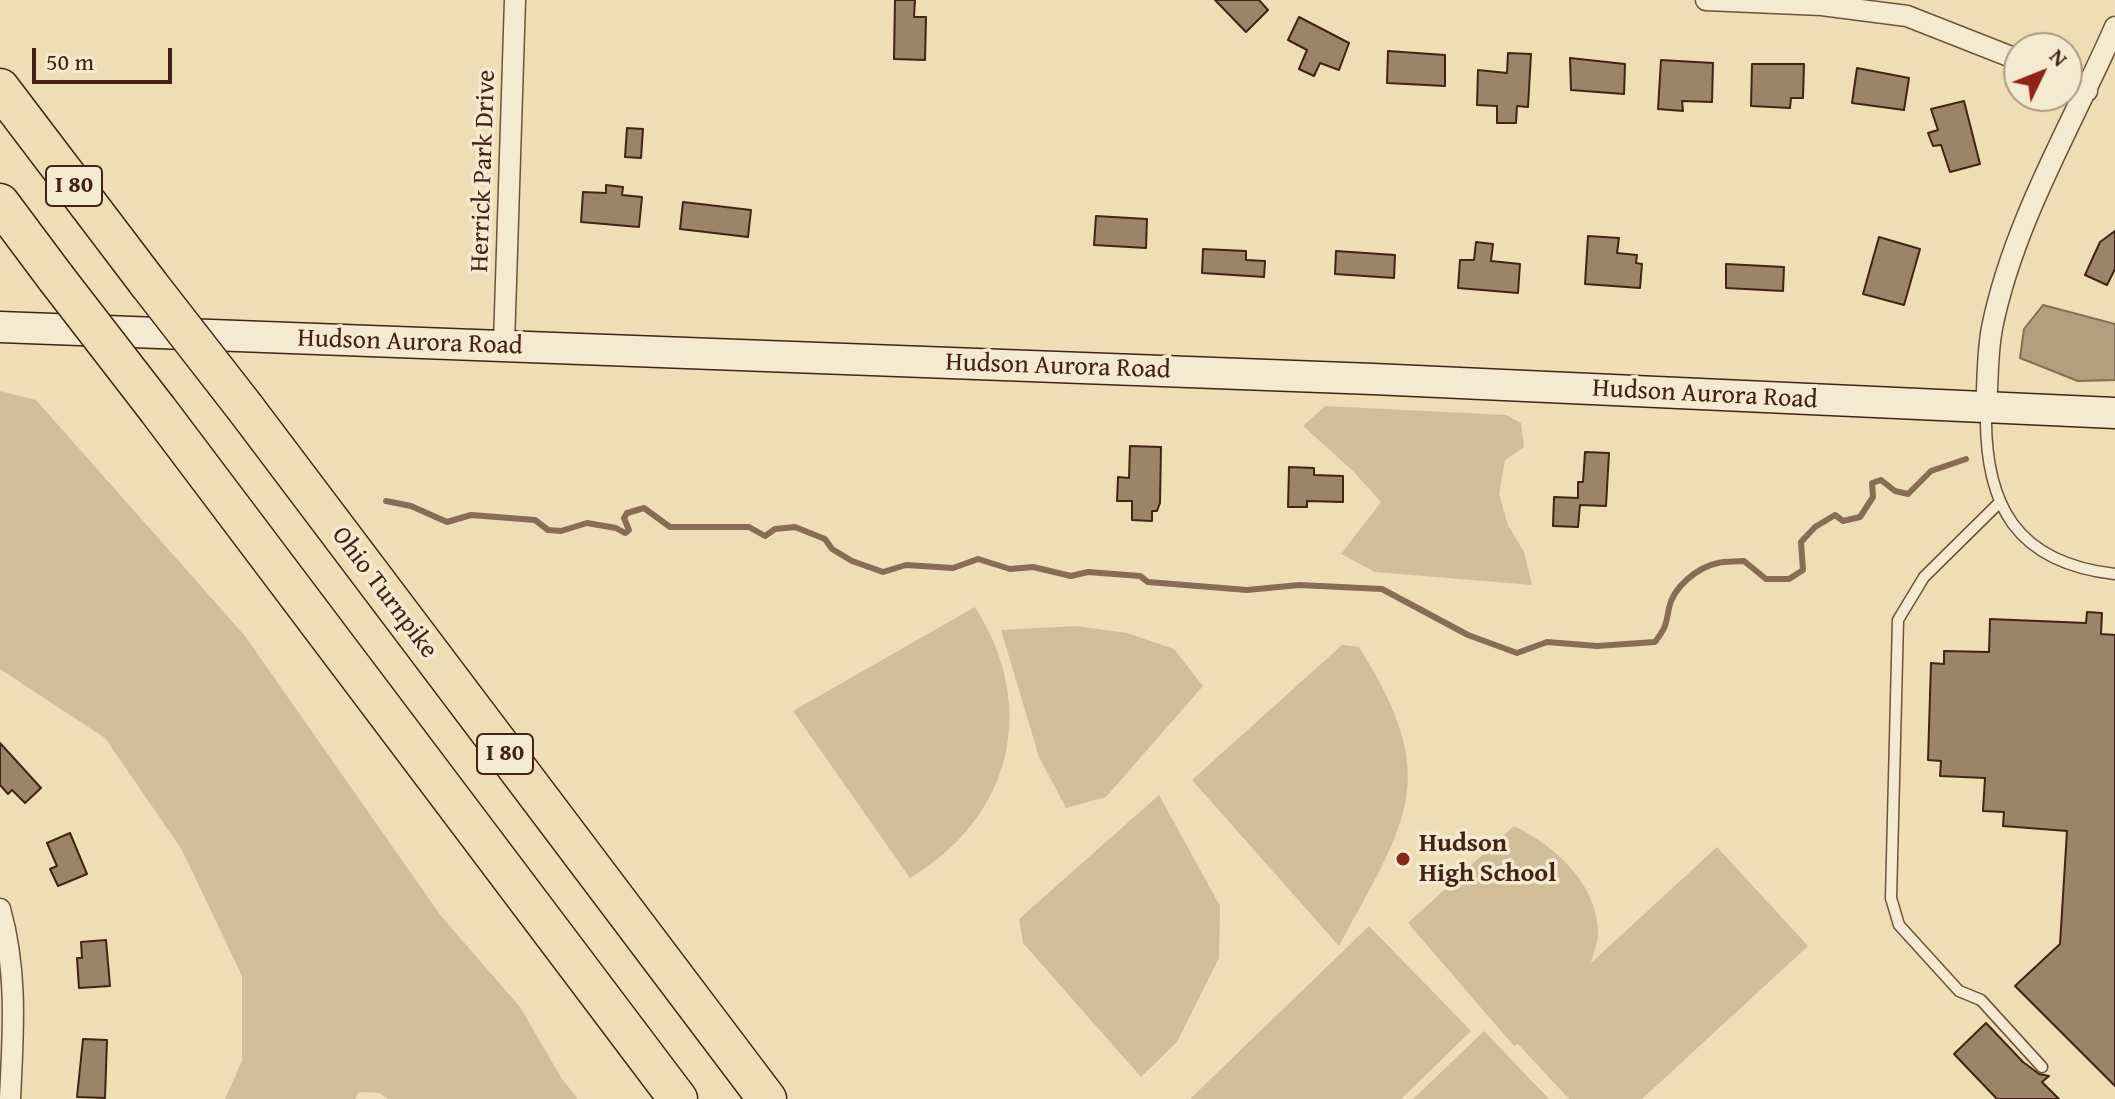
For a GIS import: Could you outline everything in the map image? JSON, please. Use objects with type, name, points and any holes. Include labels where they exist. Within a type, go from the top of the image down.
[{"type":"highway","name":"Ohio Turnpike","points":[[0,88],[767,1099]]},
{"type":"highway","name":"I 80","points":[[0,203],[678,1099]]},
{"type":"street","name":"Herrick Park Drive","points":[[504,344],[515,0]]},
{"type":"street","points":[[1706,0],[1822,5],[1907,16],[2003,54]]},
{"type":"street","points":[[1986,408],[1991,331],[2003,285],[2031,209],[2115,27]]},
{"type":"street","points":[[2083,89],[2087,91]]},
{"type":"street","name":"Hudson Aurora Road","points":[[0,327],[504,344],[2115,413]]},
{"type":"street","points":[[0,909],[9,941],[15,989],[10,1099]]},
{"type":"lane","points":[[1986,408],[1985,448],[1999,503],[2020,531],[2046,555],[2078,570],[2115,574]]},
{"type":"lane","points":[[1999,503],[1924,577],[1898,620],[1891,898],[1899,925],[1959,991],[1981,1000],[2042,1067]]},
{"type":"shaded area","points":[[2043,305],[2115,324],[2115,380],[2078,381],[2020,358],[2024,329]]},
{"type":"shaded area","points":[[0,391],[36,400],[245,636],[441,916],[520,1007],[562,1079],[578,1099],[388,1099],[379,1093],[359,1092],[355,1099],[225,1099],[242,1061],[242,976],[182,850],[105,738],[0,669]]},
{"type":"shaded area","points":[[1325,406],[1506,415],[1521,423],[1524,447],[1505,460],[1499,494],[1508,525],[1524,552],[1532,585],[1375,572],[1341,554],[1381,502],[1353,471],[1303,426]]},
{"type":"shaded area","points":[[975,607],[995,645],[1006,683],[1009,721],[1005,757],[992,792],[972,824],[945,853],[910,878],[793,711]]},
{"type":"shaded area","points":[[1076,626],[1127,633],[1174,649],[1203,686],[1106,797],[1066,808],[1039,757],[1001,630]]},
{"type":"shaded area","points":[[1342,645],[1359,647],[1385,693],[1401,732],[1408,767],[1406,799],[1397,831],[1383,865],[1339,946],[1192,780]]},
{"type":"shaded area","points":[[1159,795],[1220,906],[1219,958],[1177,1042],[1141,1077],[1023,943],[1019,919]]},
{"type":"shaded area","points":[[1514,826],[1558,855],[1582,882],[1596,914],[1598,932],[1591,963],[1717,847],[1808,946],[1642,1099],[1569,1099],[1518,1044],[1514,1046],[1408,923]]},
{"type":"shaded area","points":[[1369,926],[1471,1031],[1401,1099],[1190,1099]]},
{"type":"shaded area","points":[[1484,1031],[1549,1099],[1413,1099]]},
{"type":"building","points":[[895,0],[915,0],[914,17],[926,17],[925,60],[894,59]]},
{"type":"building","points":[[1215,0],[1259,0],[1268,10],[1246,32]]},
{"type":"building","points":[[1299,17],[1349,43],[1339,70],[1320,63],[1314,76],[1299,69],[1307,50],[1288,40]]},
{"type":"building","points":[[1388,51],[1445,55],[1445,86],[1387,83]]},
{"type":"building","points":[[1508,53],[1531,54],[1528,107],[1517,106],[1516,123],[1497,123],[1497,106],[1477,105],[1478,70],[1507,73]]},
{"type":"building","points":[[1570,58],[1625,64],[1624,94],[1571,90]]},
{"type":"building","points":[[1661,60],[1713,63],[1712,102],[1682,101],[1683,111],[1658,109]]},
{"type":"building","points":[[1752,64],[1804,64],[1803,98],[1791,98],[1790,108],[1751,106]]},
{"type":"building","points":[[1857,68],[1909,78],[1904,110],[1852,103]]},
{"type":"building","points":[[1964,101],[1980,164],[1950,172],[1941,145],[1933,146],[1928,133],[1938,130],[1931,109]]},
{"type":"building","points":[[627,128],[643,129],[641,158],[625,157]]},
{"type":"building","points":[[606,185],[623,187],[622,195],[642,197],[639,227],[581,222],[583,192],[606,193]]},
{"type":"building","points":[[683,202],[751,210],[748,237],[680,229]]},
{"type":"building","points":[[1096,216],[1147,219],[1146,248],[1094,245]]},
{"type":"building","points":[[2115,231],[2115,269],[2107,285],[2085,275],[2100,242]]},
{"type":"building","points":[[1588,236],[1619,238],[1617,253],[1637,255],[1636,263],[1642,264],[1640,288],[1585,284]]},
{"type":"building","points":[[1879,237],[1920,249],[1904,305],[1863,294]]},
{"type":"building","points":[[1476,242],[1493,244],[1491,261],[1520,264],[1518,293],[1458,288],[1460,260],[1474,260]]},
{"type":"building","points":[[1203,249],[1246,251],[1246,260],[1265,261],[1264,277],[1202,273]]},
{"type":"building","points":[[1336,251],[1395,255],[1394,278],[1335,274]]},
{"type":"building","points":[[1726,264],[1784,267],[1783,291],[1726,288]]},
{"type":"building","points":[[1130,446],[1161,447],[1160,503],[1157,511],[1152,511],[1152,521],[1132,520],[1132,501],[1117,501],[1118,477],[1129,478]]},
{"type":"building","points":[[1585,452],[1609,453],[1606,506],[1580,505],[1578,527],[1553,526],[1554,497],[1578,498],[1578,482],[1583,482]]},
{"type":"building","points":[[1289,467],[1314,468],[1314,475],[1343,476],[1343,502],[1307,501],[1307,507],[1288,507]]},
{"type":"building","points":[[2087,612],[2102,613],[2101,634],[2115,635],[2115,1086],[2015,986],[2060,944],[2067,831],[2003,826],[2004,812],[1983,811],[1985,778],[1940,776],[1941,761],[1928,760],[1931,663],[1944,664],[1944,651],[1989,652],[1990,619],[2086,623]]},
{"type":"building","points":[[0,743],[41,788],[25,803],[12,790],[8,794],[0,785]]},
{"type":"building","points":[[70,833],[87,874],[58,886],[50,869],[57,866],[47,843]]},
{"type":"building","points":[[106,940],[110,986],[79,988],[77,958],[82,958],[81,942]]},
{"type":"building","points":[[1986,1023],[2023,1062],[2039,1074],[2049,1076],[2042,1082],[2059,1099],[1997,1099],[1954,1054]]},
{"type":"building","points":[[83,1039],[107,1040],[105,1098],[77,1097]]},
{"type":"waterway","points":[[386,501],[411,506],[447,522],[471,515],[535,520],[548,530],[561,531],[587,523],[616,528],[625,533],[629,530],[624,518],[627,513],[644,508],[670,527],[749,527],[765,536],[775,529],[795,527],[825,539],[832,549],[852,561],[883,572],[906,565],[953,568],[978,559],[1010,569],[1033,567],[1071,576],[1088,572],[1140,576],[1148,582],[1247,590],[1299,585],[1382,589],[1468,635],[1517,653],[1547,642],[1597,646],[1655,642],[1665,626],[1671,600],[1681,586],[1702,569],[1721,562],[1744,561],[1766,579],[1789,579],[1803,570],[1801,542],[1815,527],[1835,515],[1843,521],[1860,517],[1873,497],[1872,483],[1881,480],[1895,491],[1908,494],[1931,471],[1966,459]]},
{"type":"place","name":"Hudson High School","points":[[1403,859]]}]
